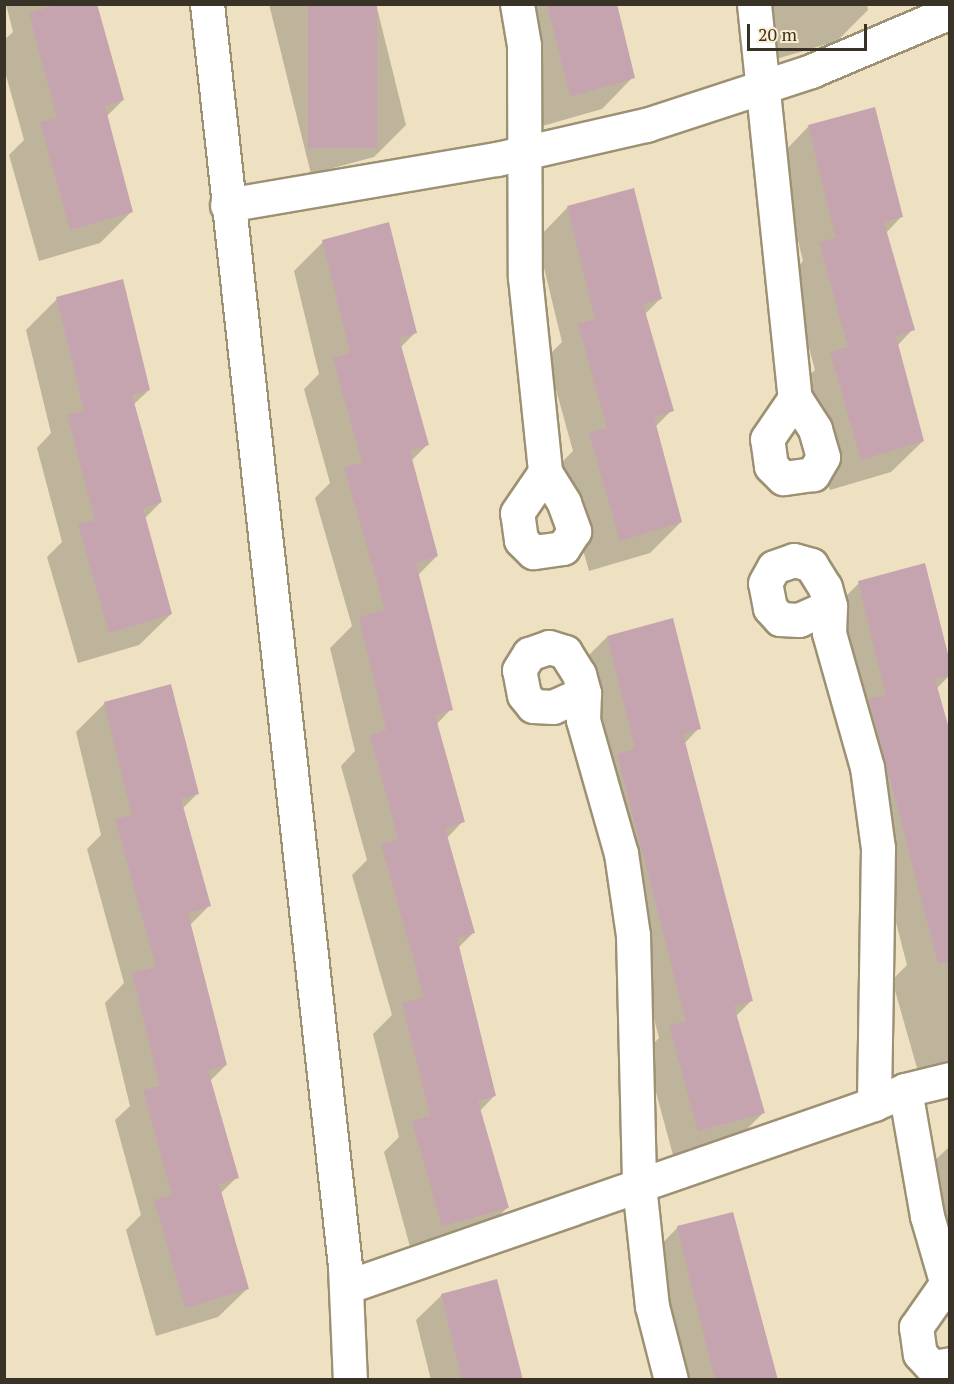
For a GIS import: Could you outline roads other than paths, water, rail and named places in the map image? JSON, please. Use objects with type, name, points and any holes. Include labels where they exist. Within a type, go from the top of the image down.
[{"type":"street","points":[[207,4],[345,1287],[350,1380]]},
{"type":"street","points":[[517,4],[524,45],[525,277],[545,472]]},
{"type":"street","points":[[754,4],[765,85],[795,398]]},
{"type":"street","points":[[227,205],[525,152],[645,125],[811,70],[950,12]]},
{"type":"street","points":[[830,606],[829,633],[862,746],[878,848],[874,1104]]},
{"type":"street","points":[[584,693],[583,720],[607,792],[621,853],[633,935],[639,1185],[652,1306],[669,1378]]},
{"type":"street","points":[[345,1287],[874,1104],[905,1090],[950,1079]]},
{"type":"street","points":[[905,1090],[927,1216],[947,1291],[916,1327],[920,1354],[932,1366],[950,1364]]}]
